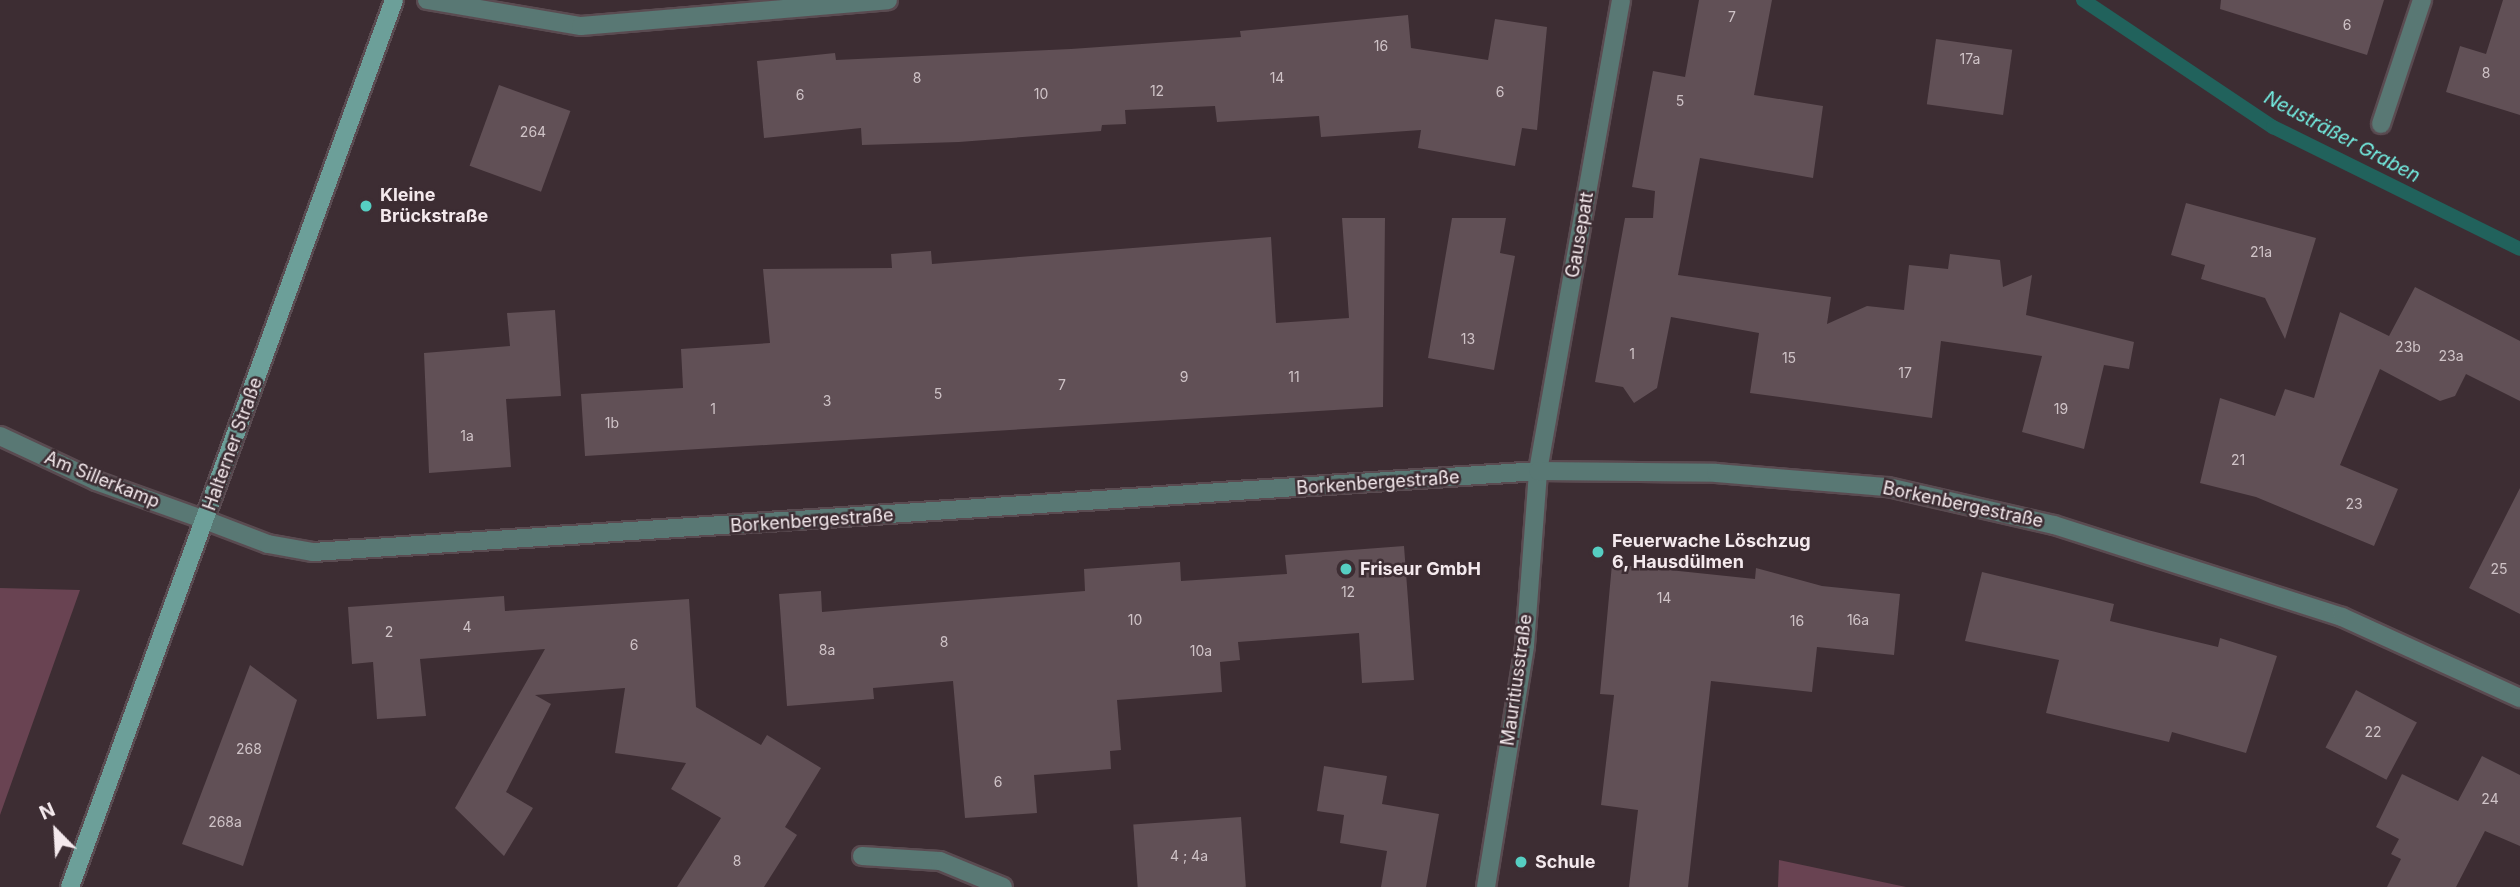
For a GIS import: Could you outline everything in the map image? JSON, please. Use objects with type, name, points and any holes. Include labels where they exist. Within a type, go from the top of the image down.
[{"type":"main road","name":"Halterner Straße","points":[[70,887],[394,0]]},
{"type":"street","points":[[427,0],[581,26],[888,0]]},
{"type":"street","name":"Gausepatt","points":[[1538,471],[1621,0]]},
{"type":"street","points":[[2381,124],[2422,0]]},
{"type":"street","name":"Am Sillerkamp","points":[[0,436],[96,481],[205,520]]},
{"type":"street","name":"Borkenbergestraße","points":[[205,520],[268,544],[313,552],[1538,471],[1716,473],[1888,487],[2054,525],[2342,617],[2520,698]]},
{"type":"street","name":"Mauritiusstraße","points":[[1486,887],[1525,645],[1538,471]]},
{"type":"street","points":[[862,856],[940,861],[1003,887]]},
{"type":"shaded area","points":[[0,588],[80,590],[0,815]]},
{"type":"shaded area","points":[[1779,860],[1906,887],[1778,887]]},
{"type":"building","points":[[1699,0],[1772,0],[1754,95],[1823,106],[1813,178],[1700,158],[1678,275],[1831,297],[1827,324],[1867,306],[1904,310],[1909,265],[1948,269],[1950,254],[2000,260],[2003,287],[2032,275],[2026,315],[2134,342],[2129,369],[2104,365],[2084,449],[2022,432],[2042,356],[1941,341],[1932,418],[1750,393],[1759,333],[1671,317],[1657,388],[1634,403],[1623,387],[1595,382],[1625,218],[1653,218],[1655,191],[1632,187],[1653,71],[1685,77]]},
{"type":"building","points":[[2221,0],[2384,0],[2367,55],[2220,9]]},
{"type":"building","points":[[2503,0],[2520,0],[2520,115],[2446,92],[2460,46],[2486,54]]},
{"type":"building","points":[[1408,15],[1411,48],[1488,60],[1495,19],[1547,27],[1537,130],[1522,128],[1515,166],[1418,148],[1421,130],[1321,137],[1319,116],[1217,122],[1215,106],[1125,110],[1126,124],[1102,125],[1101,131],[959,142],[862,145],[861,128],[764,138],[757,61],[835,53],[836,60],[1071,49],[1241,37],[1240,31]]},
{"type":"building","points":[[1936,39],[2012,50],[2003,115],[1927,104]]},
{"type":"building","points":[[499,85],[570,111],[541,192],[470,166]]},
{"type":"building","points":[[2186,203],[2316,238],[2285,339],[2265,298],[2201,279],[2205,265],[2171,255]]},
{"type":"building","points":[[1342,218],[1385,218],[1383,407],[585,456],[581,394],[683,388],[681,349],[770,343],[763,269],[892,268],[891,254],[931,251],[932,264],[1271,237],[1276,323],[1349,318]]},
{"type":"building","points":[[1452,218],[1506,218],[1500,253],[1515,256],[1494,370],[1428,358]]},
{"type":"building","points":[[2415,287],[2520,341],[2520,401],[2466,374],[2455,396],[2440,401],[2380,369],[2340,465],[2398,489],[2374,546],[2256,497],[2200,483],[2220,398],[2275,416],[2285,389],[2314,398],[2340,312],[2389,336]]},
{"type":"building","points":[[555,310],[561,396],[506,399],[511,467],[429,473],[424,353],[510,346],[507,313]]},
{"type":"building","points":[[2520,488],[2520,614],[2469,588]]},
{"type":"building","points":[[1404,546],[1414,680],[1362,683],[1359,633],[1238,642],[1240,660],[1220,662],[1222,692],[1117,700],[1121,750],[1110,751],[1111,769],[1034,775],[1037,813],[965,818],[953,681],[873,688],[874,699],[787,706],[779,594],[821,591],[822,612],[1085,591],[1084,569],[1180,562],[1181,581],[1287,574],[1285,555]]},
{"type":"building","points":[[1612,564],[1755,579],[1756,568],[1822,586],[1900,594],[1894,655],[1817,647],[1812,692],[1711,681],[1688,887],[1629,887],[1638,810],[1601,805],[1614,695],[1600,694]]},
{"type":"building","points":[[1982,572],[2114,604],[2110,621],[2218,647],[2220,638],[2277,656],[2246,753],[2172,732],[2169,742],[2046,713],[2059,660],[1965,641]]},
{"type":"building","points":[[504,596],[505,611],[689,599],[696,707],[761,745],[767,735],[821,768],[785,827],[797,835],[764,887],[677,887],[721,818],[671,789],[686,763],[615,753],[625,688],[535,695],[551,704],[506,792],[533,808],[504,856],[455,808],[545,649],[420,659],[426,716],[377,719],[373,662],[352,664],[348,607]]},
{"type":"building","points":[[250,665],[297,700],[243,866],[182,844]]},
{"type":"building","points":[[2356,690],[2417,722],[2386,780],[2325,747]]},
{"type":"building","points":[[2482,756],[2520,775],[2520,846],[2485,831],[2456,887],[2387,887],[2401,859],[2391,854],[2399,839],[2376,827],[2402,774],[2458,801]]},
{"type":"building","points":[[1324,766],[1387,776],[1382,804],[1439,814],[1426,887],[1381,887],[1387,851],[1340,843],[1344,815],[1317,811]]},
{"type":"building","points":[[1241,817],[1246,887],[1138,887],[1133,825]]},
{"type":"waterway","name":"Neusträßer Graben","points":[[2083,0],[2273,127],[2520,249]]},
{"type":"place","name":"Kleine Brückstraße","points":[[366,206]]},
{"type":"place","name":"Feuerwache Löschzug 6, Hausdülmen","points":[[1598,552]]},
{"type":"place","name":"Friseur GmbH","points":[[1346,569]]},
{"type":"place","name":"Schule","points":[[1521,862]]}]
